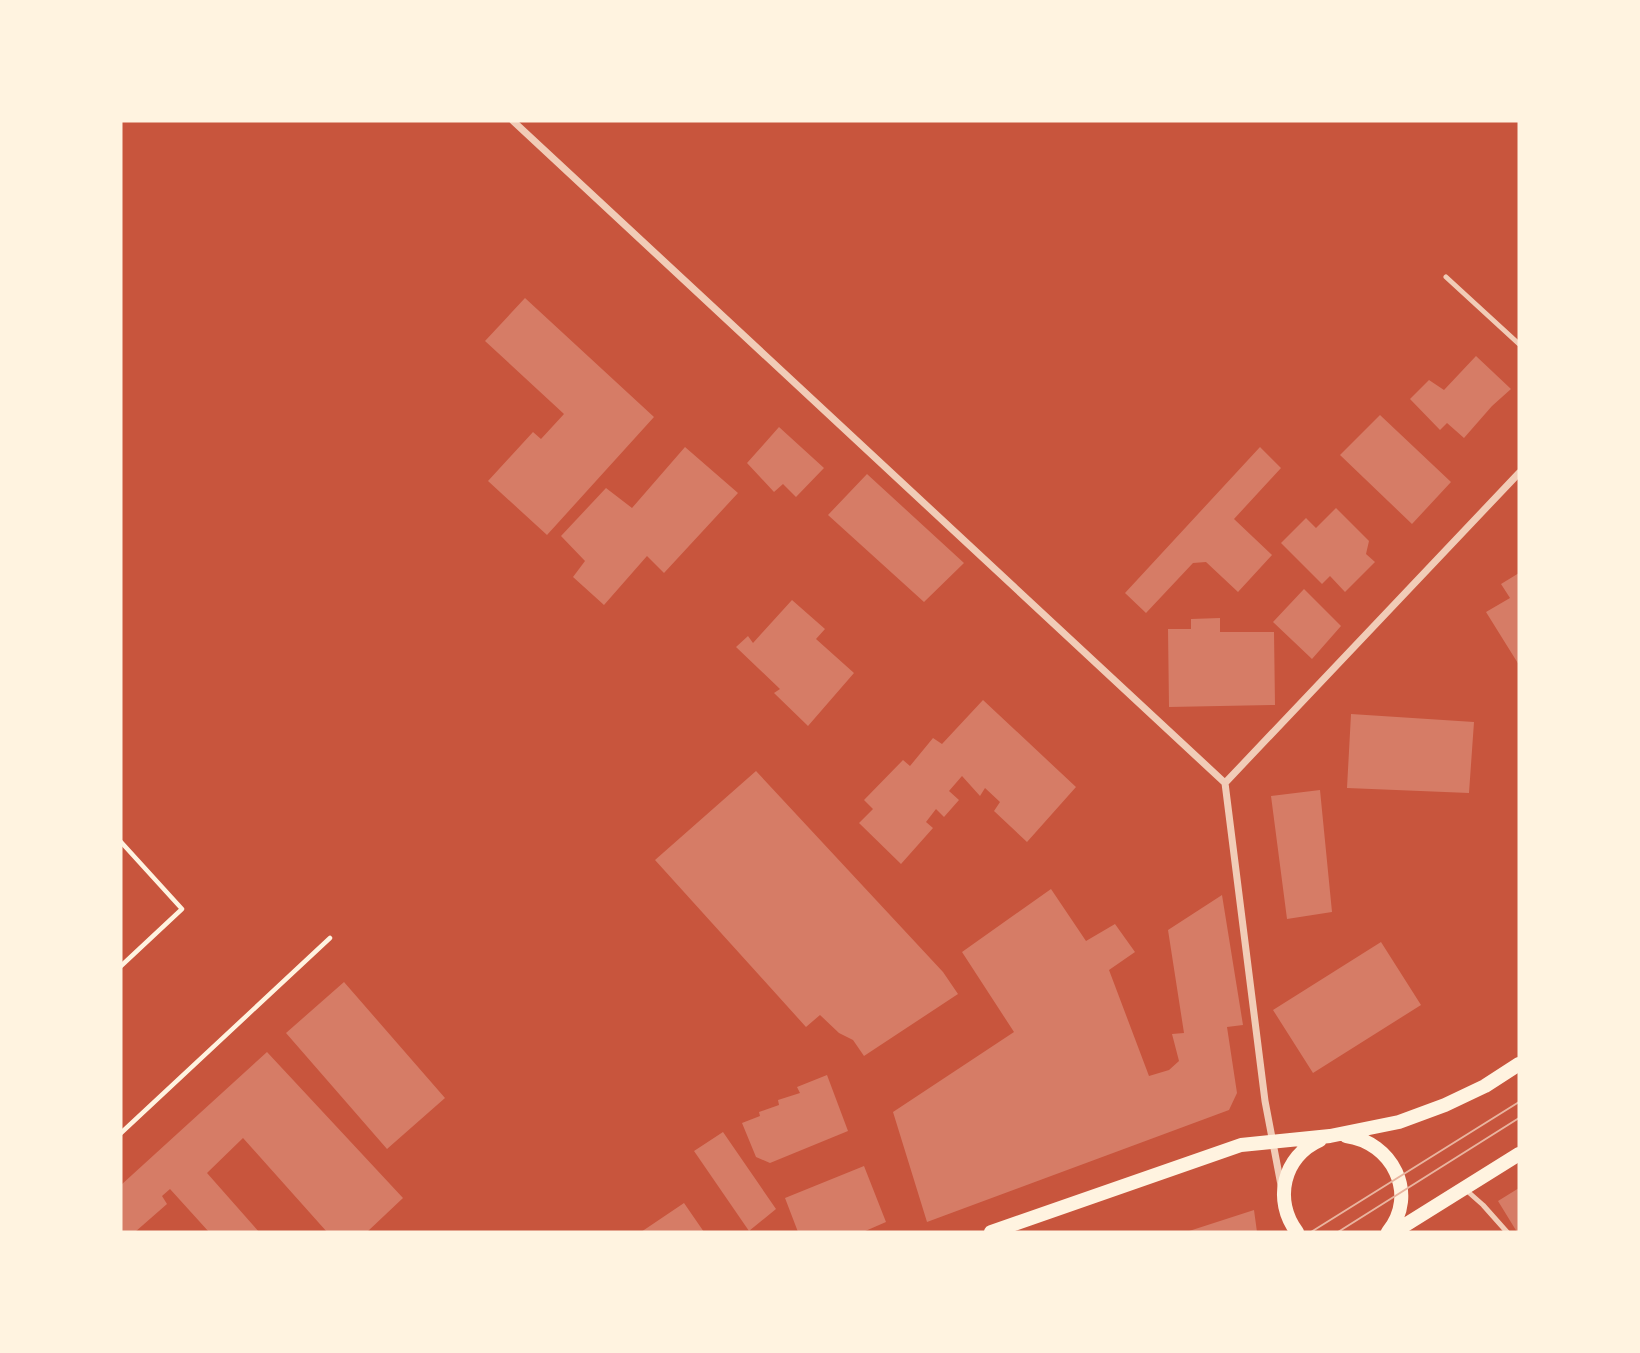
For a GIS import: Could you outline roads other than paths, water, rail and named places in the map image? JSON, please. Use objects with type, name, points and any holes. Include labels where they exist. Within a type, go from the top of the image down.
[{"type":"main road","points":[[990,1232],[1241,1145],[1330,1136],[1399,1122],[1485,1086],[1519,1064]]},
{"type":"main road","points":[[1297,1232],[1287,1216],[1283,1196],[1286,1176],[1296,1158],[1314,1143],[1330,1136],[1348,1136],[1362,1139],[1377,1147],[1391,1160],[1399,1178],[1402,1197],[1398,1216],[1388,1232]]},
{"type":"main road","points":[[1394,1232],[1519,1154]]},
{"type":"street","points":[[513,121],[1225,783],[1265,1101],[1283,1196]]},
{"type":"street","points":[[1225,783],[1519,474]]},
{"type":"lane","points":[[1446,277],[1519,344]]},
{"type":"lane","points":[[1464,1188],[1507,1232]]},
{"type":"tram line","points":[[1311,1232],[1519,1102]]},
{"type":"tram line","points":[[1338,1232],[1519,1118]]}]
